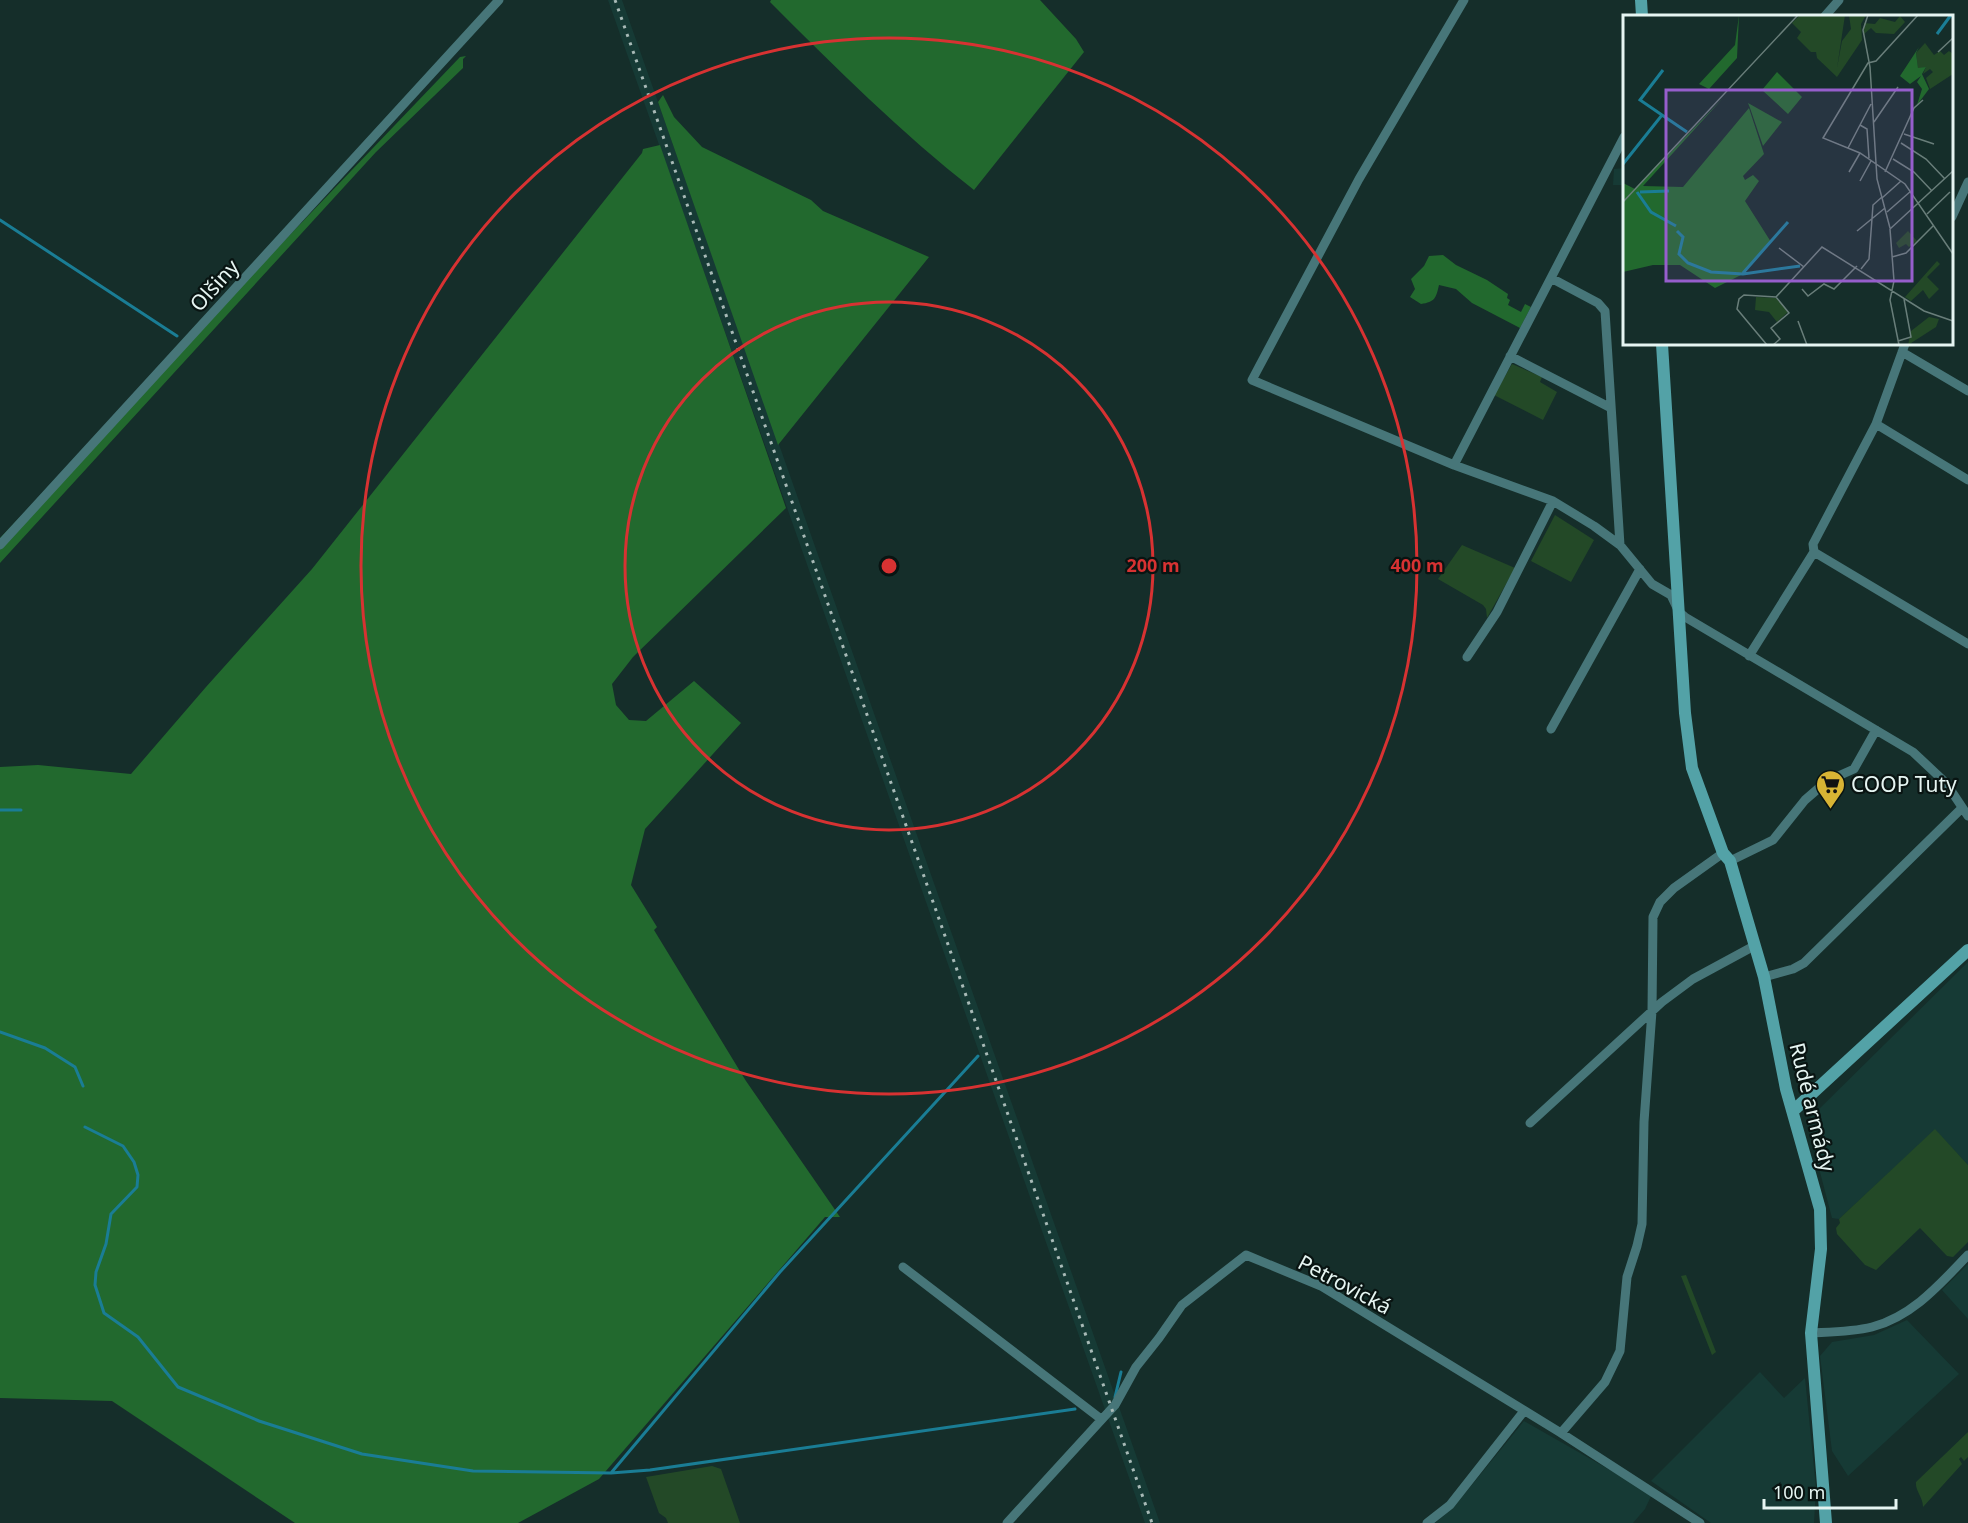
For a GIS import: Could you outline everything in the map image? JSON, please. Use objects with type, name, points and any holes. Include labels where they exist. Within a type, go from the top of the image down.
[{"type":"street","name":"Olšiny","points":[[0,545],[499,0]]},
{"type":"street","points":[[1464,0],[1359,179],[1252,380],[1454,465],[1553,501],[1620,544],[1652,584],[1671,596],[1679,612],[1707,632],[1913,752],[1946,783],[1968,816]]},
{"type":"street","points":[[1641,0],[1642,15]]},
{"type":"street","points":[[1826,15],[1839,0]]},
{"type":"street","points":[[1454,465],[1623,139]]},
{"type":"street","points":[[1953,215],[1968,182]]},
{"type":"street","points":[[1551,278],[1598,303],[1605,311],[1620,544]]},
{"type":"street","name":"Rudé armády","points":[[1662,345],[1685,713],[1692,768],[1727,857],[1764,977],[1774,1034],[1820,1209],[1821,1249],[1811,1333],[1826,1523]]},
{"type":"street","points":[[1749,656],[1814,552],[1813,544],[1876,424],[1904,348],[1968,391]]},
{"type":"street","points":[[1510,356],[1611,408]]},
{"type":"street","points":[[1876,424],[1968,480]]},
{"type":"street","points":[[1467,657],[1497,612],[1553,501]]},
{"type":"street","points":[[1814,552],[1968,644]]},
{"type":"street","points":[[1551,729],[1640,569]]},
{"type":"street","points":[[1561,1433],[1605,1382],[1620,1351],[1627,1277],[1642,1224],[1644,1122],[1652,1011],[1653,917],[1660,902],[1674,888],[1727,857],[1773,840],[1805,800],[1827,781],[1854,769],[1876,730]]},
{"type":"street","points":[[1764,977],[1794,969],[1804,963],[1962,808]]},
{"type":"street","points":[[1530,1123],[1652,1011],[1693,979],[1755,946]]},
{"type":"street","points":[[1793,1112],[1968,950]]},
{"type":"street","name":"Petrovická","points":[[1007,1523],[1115,1405],[1136,1367],[1160,1338],[1182,1305],[1246,1255],[1321,1286],[1561,1433],[1700,1523]]},
{"type":"street","points":[[1811,1333],[1854,1330],[1874,1326],[1896,1317],[1916,1306],[1968,1255]]},
{"type":"street","points":[[903,1267],[1101,1419]]},
{"type":"street","points":[[1427,1523],[1450,1505],[1524,1411]]},
{"type":"shaded area","points":[[608,0],[622,0],[1160,1523],[1145,1523]]},
{"type":"shaded area","points":[[1623,168],[1623,185],[1613,185],[1614,169]]},
{"type":"shaded area","points":[[1968,962],[1968,1165],[1935,1130],[1839,1219],[1832,1218],[1808,1126],[1811,1117]]},
{"type":"shaded area","points":[[1968,1264],[1968,1319],[1942,1290]]},
{"type":"shaded area","points":[[1907,1320],[1959,1374],[1848,1476],[1832,1451],[1820,1356],[1832,1342],[1874,1335]]},
{"type":"shaded area","points":[[1760,1372],[1784,1398],[1805,1378],[1816,1488],[1814,1523],[1711,1523],[1651,1481]]},
{"type":"shaded area","points":[[1524,1421],[1652,1494],[1645,1509],[1633,1523],[1435,1523],[1453,1508]]},
{"type":"green space","points":[[771,0],[1040,0],[1076,39],[1084,52],[974,190],[920,146],[869,99],[770,2]]},
{"type":"green space","points":[[466,56],[463,59],[463,68],[376,152],[0,563],[0,538],[460,57]]},
{"type":"green space","points":[[663,95],[674,117],[702,147],[811,200],[823,211],[929,257],[778,445],[658,102]]},
{"type":"green space","points":[[660,145],[786,508],[633,657],[612,684],[616,705],[629,720],[646,721],[694,681],[741,723],[645,829],[631,885],[657,927],[654,930],[746,1081],[840,1217],[825,1217],[599,1479],[518,1523],[295,1523],[112,1401],[0,1398],[0,767],[38,765],[131,774],[312,569],[643,149]]},
{"type":"green space","points":[[1443,255],[1456,265],[1487,280],[1508,294],[1507,298],[1510,300],[1508,305],[1521,312],[1525,304],[1531,307],[1520,328],[1472,303],[1456,289],[1439,285],[1434,299],[1421,304],[1410,297],[1415,289],[1411,279],[1424,266],[1429,256]]},
{"type":"green space","points":[[1512,364],[1542,377],[1540,382],[1557,392],[1543,420],[1494,395]]},
{"type":"green space","points":[[1555,515],[1594,540],[1571,582],[1531,561]]},
{"type":"green space","points":[[1462,545],[1515,568],[1487,618],[1483,605],[1438,579]]},
{"type":"green space","points":[[1935,1129],[1968,1165],[1968,1242],[1953,1257],[1947,1256],[1920,1228],[1876,1270],[1865,1265],[1837,1234],[1839,1219]]},
{"type":"green space","points":[[1686,1275],[1716,1352],[1712,1355],[1681,1276]]},
{"type":"green space","points":[[1968,1432],[1968,1457],[1964,1461],[1961,1457],[1959,1459],[1962,1464],[1923,1507],[1916,1482]]},
{"type":"green space","points":[[712,1466],[721,1469],[740,1523],[668,1523],[666,1518],[659,1513],[646,1477]]},
{"type":"waterway","points":[[0,220],[177,336]]},
{"type":"waterway","points":[[0,810],[21,810]]},
{"type":"waterway","points":[[0,1032],[45,1048],[75,1067],[83,1086]]},
{"type":"waterway","points":[[611,1473],[780,1272],[978,1056]]},
{"type":"waterway","points":[[85,1127],[123,1146],[134,1162],[138,1175],[137,1187],[111,1214],[106,1244],[96,1272],[95,1285],[104,1313],[138,1337],[178,1387],[259,1421],[362,1454],[473,1471],[611,1473],[650,1470],[1075,1409]]},
{"type":"waterway","points":[[1115,1397],[1121,1372]]},
{"type":"railway","points":[[615,0],[1152,1523]]},
{"type":"place","name":"COOP Tuty","points":[[1830,810]]}]
